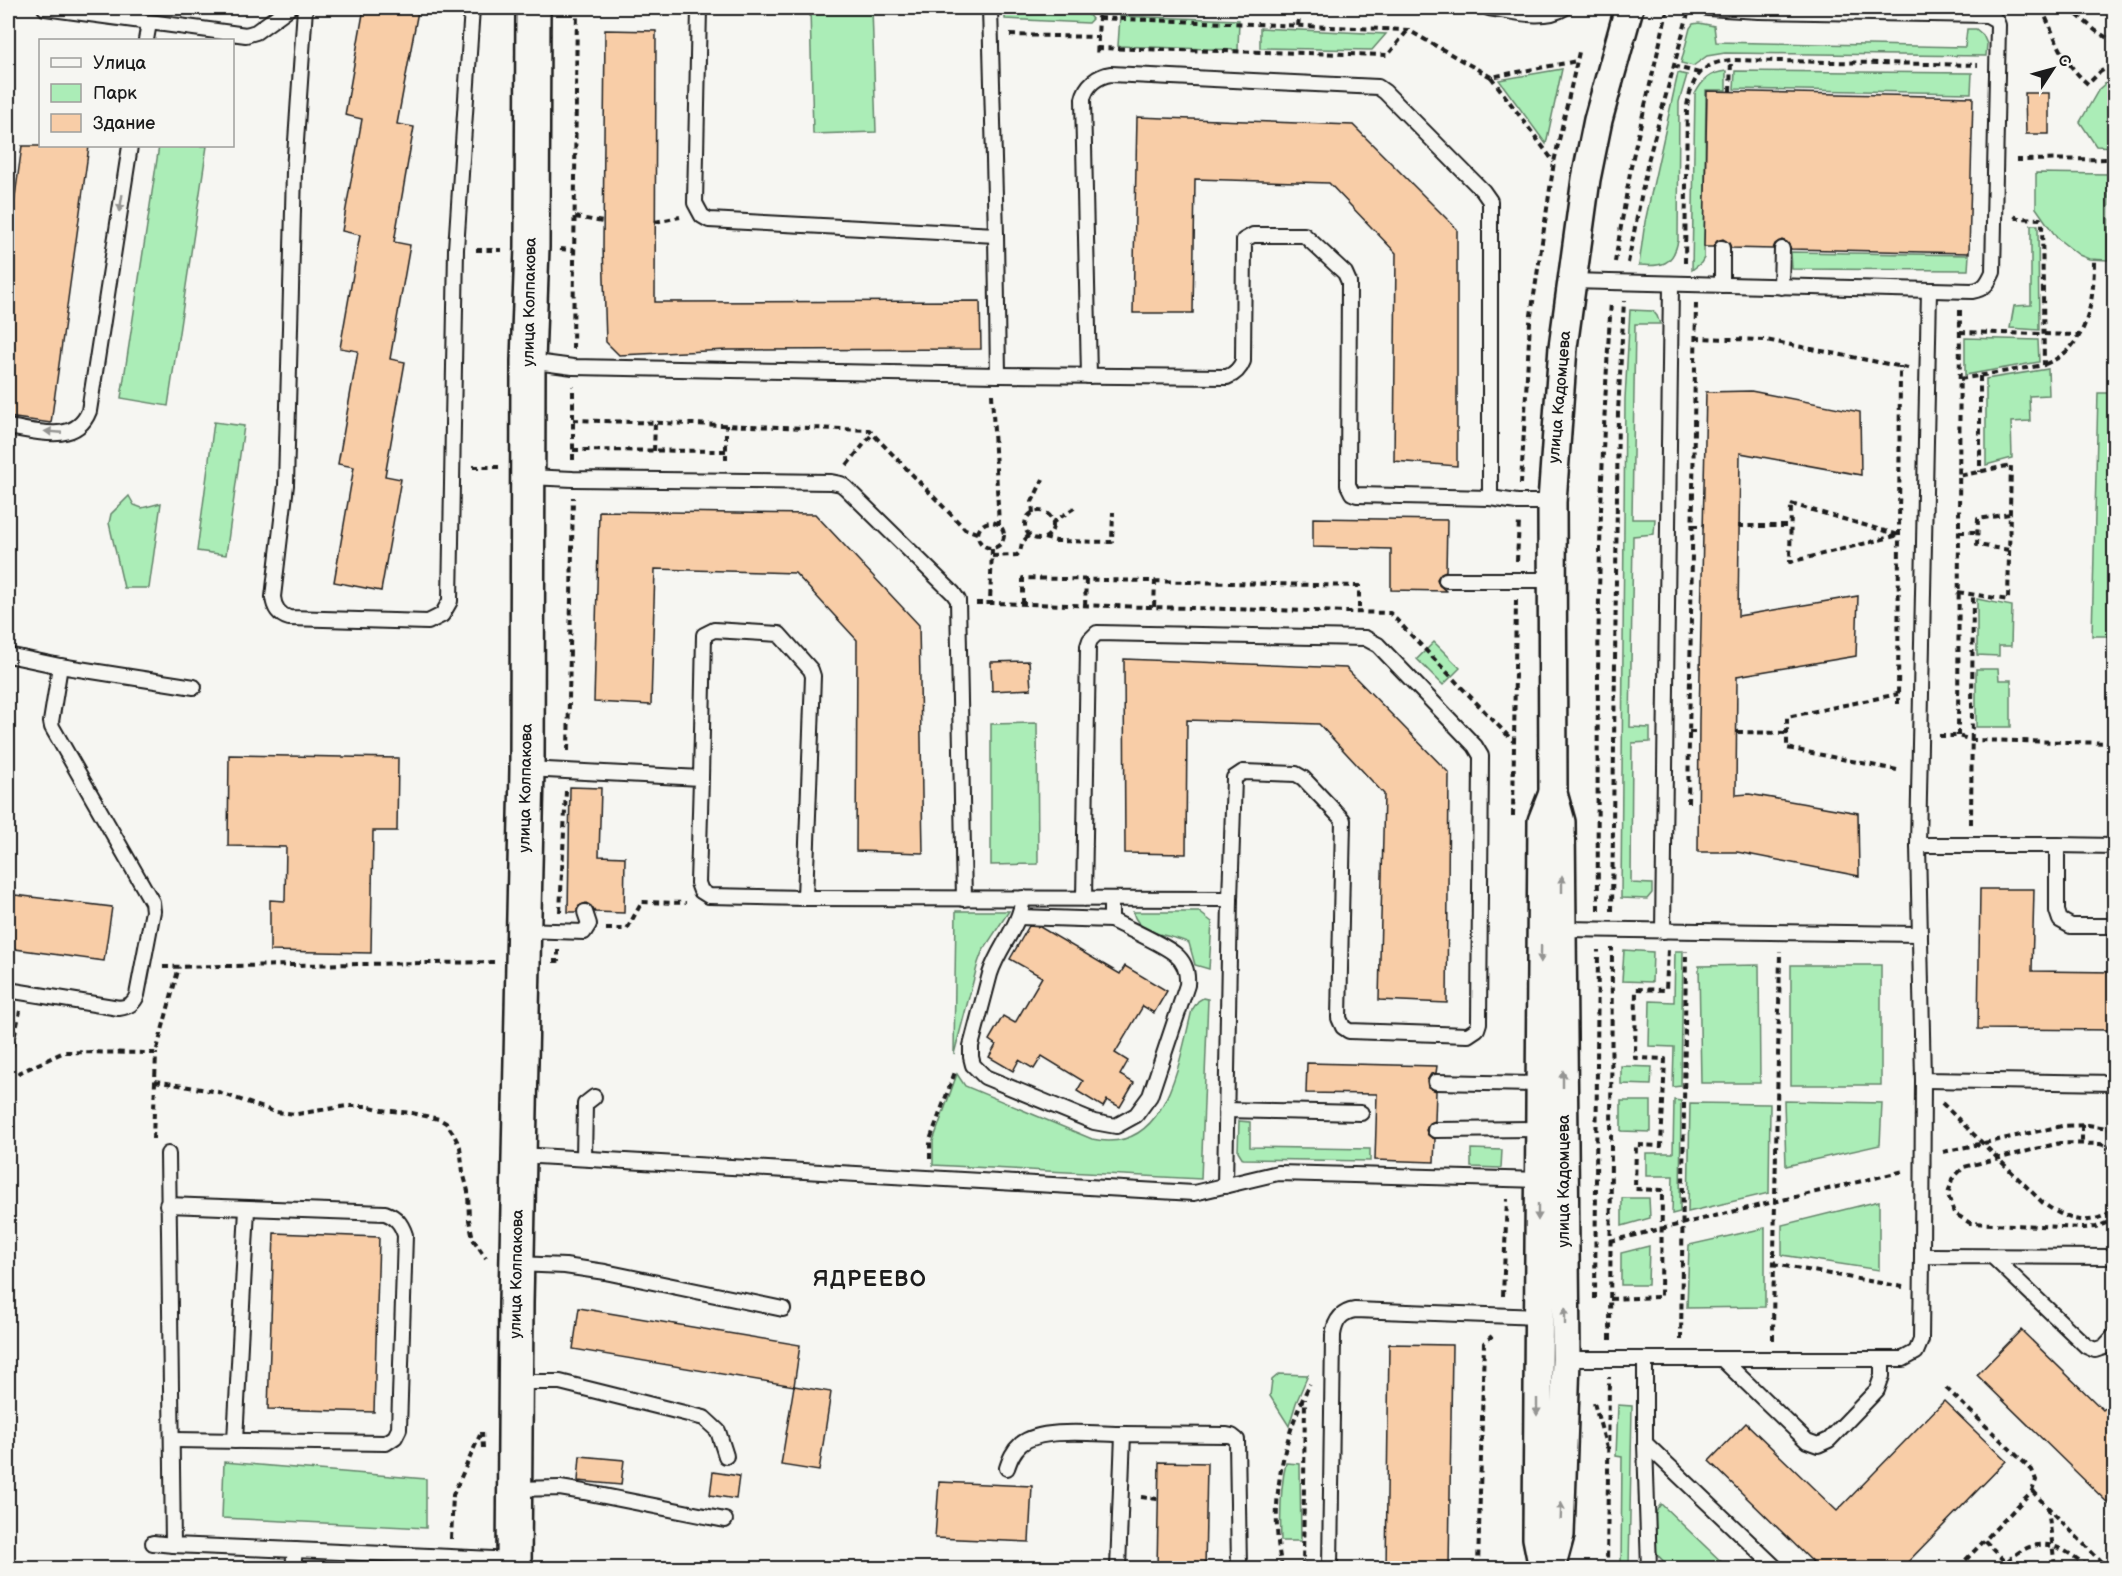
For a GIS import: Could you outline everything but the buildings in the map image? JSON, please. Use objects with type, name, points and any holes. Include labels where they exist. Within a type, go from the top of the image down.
[{"type":"street","name":"улица Колпакова","points":[[514,1564],[515,1382],[503,1265],[519,1155],[527,769],[518,472],[528,361],[532,248],[533,8]]},
{"type":"street","name":"улица Кадомцева","points":[[1551,1569],[1560,1535],[1566,1359],[1562,822],[1553,793],[1552,502],[1563,347],[1588,167],[1598,120],[1629,8]]},
{"type":"street","name":"улица Кадомцева","points":[[1543,1569],[1536,1538],[1542,820],[1553,793]]},
{"type":"lane","points":[[45,8],[246,35],[256,32],[287,8]]},
{"type":"lane","points":[[305,8],[294,171],[286,485],[274,605],[283,616],[289,618],[428,622],[442,615],[450,601],[456,249],[472,8]]},
{"type":"lane","points":[[699,8],[695,203],[702,216],[709,220],[996,235]]},
{"type":"lane","points":[[990,8],[996,235],[994,375]]},
{"type":"lane","points":[[1489,8],[1545,15],[1563,8]]},
{"type":"lane","points":[[1571,281],[1960,291],[1980,290],[1986,286],[1993,272],[1998,25],[1996,20],[1987,15],[1922,10],[1707,8]]},
{"type":"lane","points":[[146,39],[149,23]]},
{"type":"lane","points":[[1089,376],[1083,99],[1086,90],[1096,79],[1111,74],[1378,87],[1484,191],[1492,206],[1490,498]]},
{"type":"lane","points":[[8,427],[62,434],[80,426],[86,419],[130,147]]},
{"type":"lane","points":[[528,361],[573,367],[1227,377],[1237,371],[1243,361],[1244,240],[1253,235],[1304,236],[1345,273],[1349,282],[1348,485],[1350,489],[1357,495],[1552,502]]},
{"type":"lane","points":[[1722,248],[1722,285]]},
{"type":"lane","points":[[1781,287],[1782,249]]},
{"type":"lane","points":[[1663,931],[1684,284]]},
{"type":"lane","points":[[1566,1359],[1903,1359],[1910,1356],[1919,1346],[1923,1080],[1918,845],[1929,290]]},
{"type":"lane","points":[[518,472],[573,479],[836,483],[846,488],[958,600],[964,899]]},
{"type":"lane","points":[[1446,580],[1552,580]]},
{"type":"lane","points":[[805,898],[813,676],[811,670],[779,634],[714,630],[704,635],[698,884],[701,891],[709,896],[805,898],[964,899],[1230,899]]},
{"type":"lane","points":[[1084,898],[1088,646],[1094,636],[1102,632],[1357,637],[1372,642],[1475,746],[1481,756],[1479,1023],[1477,1029],[1468,1035],[1349,1031],[1343,1027],[1340,1018],[1343,823],[1341,818],[1300,775],[1243,772],[1234,778],[1225,1186]]},
{"type":"lane","points":[[8,655],[60,666],[194,687]]},
{"type":"lane","points":[[8,990],[124,1008],[135,1001],[153,910],[152,902],[52,727],[60,666]]},
{"type":"lane","points":[[527,769],[701,778]]},
{"type":"lane","points":[[1918,845],[2115,846]]},
{"type":"lane","points":[[2057,845],[2057,911],[2060,920],[2071,926],[2115,926]]},
{"type":"lane","points":[[1018,917],[1111,920],[1175,954],[1185,968],[1187,985],[1156,1081],[1144,1107],[1126,1122],[1116,1126],[1094,1122],[985,1077],[977,1070],[970,1057],[975,1027],[994,963],[1018,917],[1023,898]]},
{"type":"lane","points":[[1111,899],[1111,920]]},
{"type":"lane","points":[[523,945],[559,932],[584,932],[589,924],[585,912]]},
{"type":"lane","points":[[1562,929],[1920,934]]},
{"type":"lane","points":[[1923,1080],[2115,1083]]},
{"type":"lane","points":[[1436,1083],[1539,1084]]},
{"type":"lane","points":[[584,1158],[585,1104],[594,1097]]},
{"type":"lane","points":[[1226,1110],[1361,1113]]},
{"type":"lane","points":[[1435,1130],[1539,1129]]},
{"type":"lane","points":[[168,1154],[173,1545]]},
{"type":"lane","points":[[519,1155],[1194,1193],[1278,1173],[1539,1180]]},
{"type":"lane","points":[[167,1205],[385,1213],[399,1221],[405,1235],[399,1429],[395,1437],[386,1443],[173,1440]]},
{"type":"lane","points":[[236,1441],[247,1209]]},
{"type":"lane","points":[[1922,1256],[2115,1257]]},
{"type":"lane","points":[[1993,1257],[2086,1346],[2095,1350],[2104,1347],[2115,1336]]},
{"type":"lane","points":[[503,1265],[565,1266],[605,1272],[783,1309]]},
{"type":"lane","points":[[1330,1569],[1334,1327],[1342,1315],[1348,1311],[1538,1317]]},
{"type":"lane","points":[[1645,1359],[1645,1443],[1650,1568]]},
{"type":"lane","points":[[1722,1359],[1807,1441],[1818,1445],[1829,1440],[1877,1390],[1881,1384],[1882,1359]]},
{"type":"lane","points":[[515,1382],[560,1382],[704,1418],[718,1431],[726,1456]]},
{"type":"lane","points":[[1007,1468],[1011,1455],[1022,1444],[1032,1438],[1048,1434],[1227,1436],[1237,1440],[1239,1569]]},
{"type":"lane","points":[[1118,1569],[1123,1434]]},
{"type":"lane","points":[[1645,1443],[1776,1569]]},
{"type":"lane","points":[[514,1489],[560,1488],[725,1520]]},
{"type":"lane","points":[[153,1543],[295,1550],[429,1562],[451,1557],[514,1564]]},
{"type":"lane","points":[[293,1569],[295,1550]]},
{"type":"path","points":[[142,968],[507,962],[523,945],[558,961],[567,772],[573,479],[577,8]]},
{"type":"path","points":[[1090,8],[1099,18],[1096,79]]},
{"type":"path","points":[[1298,26],[1300,8]]},
{"type":"path","points":[[1610,1348],[1605,930],[1598,620],[1603,443],[1632,161],[1668,8]]},
{"type":"path","points":[[1595,1309],[1619,282],[1648,161],[1689,8]]},
{"type":"path","points":[[2041,8],[2056,44],[2067,63],[2088,84],[2100,72],[2115,64]]},
{"type":"path","points":[[2069,8],[2096,31],[2115,42]]},
{"type":"path","points":[[1099,18],[1408,30],[1491,77],[1554,162]]},
{"type":"path","points":[[1097,48],[1388,55],[1408,30]]},
{"type":"path","points":[[991,35],[1098,37]]},
{"type":"path","points":[[1491,77],[1577,61],[1579,52]]},
{"type":"path","points":[[1688,814],[1695,338],[1684,284],[1687,106],[1693,83],[1707,66],[1731,60],[1997,65]]},
{"type":"path","points":[[1730,91],[1731,60]]},
{"type":"path","points":[[1673,66],[1700,73]]},
{"type":"path","points":[[2014,171],[2014,160],[2115,159]]},
{"type":"path","points":[[2014,214],[2017,218],[2040,219],[2042,222],[2044,364]]},
{"type":"path","points":[[575,217],[603,222]]},
{"type":"path","points":[[1959,379],[2044,364],[2061,356],[2079,335],[2088,317],[2092,304],[2094,259]]},
{"type":"path","points":[[1958,736],[1960,291]]},
{"type":"path","points":[[1960,332],[2079,335]]},
{"type":"path","points":[[1695,338],[1766,339],[1928,371]]},
{"type":"path","points":[[1898,705],[1900,366]]},
{"type":"path","points":[[992,549],[1003,542],[1004,533],[999,525],[994,375]]},
{"type":"path","points":[[1980,376],[1980,471]]},
{"type":"path","points":[[573,420],[869,430],[965,529],[977,533]]},
{"type":"path","points":[[654,451],[655,423]]},
{"type":"path","points":[[726,425],[726,481]]},
{"type":"path","points":[[836,483],[850,459],[873,434]]},
{"type":"path","points":[[573,450],[726,451]]},
{"type":"path","points":[[1958,592],[2008,600],[2011,465],[1959,476]]},
{"type":"path","points":[[480,467],[518,472]]},
{"type":"path","points":[[1033,513],[1032,502],[1043,479]]},
{"type":"path","points":[[1791,504],[1899,535],[1790,562],[1791,504]]},
{"type":"path","points":[[1052,523],[1077,506]]},
{"type":"path","points":[[1044,538],[1051,532],[1052,523],[1048,515],[1033,513],[1028,517],[1025,525],[1029,535],[1035,538],[1056,541],[1112,542],[1113,512]]},
{"type":"path","points":[[2009,550],[1977,545],[1977,532],[1978,519],[2010,514]]},
{"type":"path","points":[[992,549],[980,544],[977,533],[987,522],[999,525]]},
{"type":"path","points":[[1692,526],[1704,526]]},
{"type":"path","points":[[1738,526],[1790,526]]},
{"type":"path","points":[[1959,532],[1977,532]]},
{"type":"path","points":[[992,556],[1017,555],[1022,543],[1029,535]]},
{"type":"path","points":[[990,603],[992,549]]},
{"type":"path","points":[[1023,604],[1023,578],[1086,579],[1359,586],[1359,612]]},
{"type":"path","points":[[1085,606],[1086,579]]},
{"type":"path","points":[[1154,607],[1155,581]]},
{"type":"path","points":[[1971,845],[1973,594]]},
{"type":"path","points":[[980,603],[1017,604]]},
{"type":"path","points":[[1897,759],[1897,770],[1787,748],[1787,717],[1898,694]]},
{"type":"path","points":[[1689,732],[1698,732]]},
{"type":"path","points":[[1737,732],[1787,733]]},
{"type":"path","points":[[1920,736],[1958,736],[1972,740],[2115,743]]},
{"type":"path","points":[[588,928],[627,929],[642,902],[694,904],[709,896]]},
{"type":"path","points":[[1681,1347],[1686,931]]},
{"type":"path","points":[[1773,1347],[1773,1202],[1780,933]]},
{"type":"path","points":[[1610,1299],[1660,1298],[1662,1190],[1635,1189],[1636,1145],[1661,1146],[1665,1059],[1635,1058],[1636,989],[1666,990],[1668,946],[1686,946]]},
{"type":"path","points":[[168,1154],[153,1142],[156,1053],[179,967]]},
{"type":"path","points":[[8,1067],[24,993]]},
{"type":"path","points":[[8,1078],[64,1052],[156,1053]]},
{"type":"path","points":[[929,1178],[930,1140],[957,1066],[970,1057]]},
{"type":"path","points":[[155,1081],[218,1092],[275,1112],[297,1114],[347,1106],[367,1106],[439,1119],[453,1133],[460,1147],[473,1239],[503,1265]]},
{"type":"path","points":[[1938,1098],[2043,1203],[2060,1215],[2076,1220],[2096,1219],[2115,1210]]},
{"type":"path","points":[[1922,1157],[2052,1128],[2082,1125],[2115,1129]]},
{"type":"path","points":[[2082,1125],[2082,1144]]},
{"type":"path","points":[[2115,1148],[2100,1144],[2060,1143],[1964,1167],[1952,1179],[1948,1195],[1954,1213],[1970,1223],[2083,1228],[2096,1227],[2115,1220]]},
{"type":"path","points":[[1904,1161],[1904,1183]]},
{"type":"path","points":[[1610,1241],[1904,1171]]},
{"type":"path","points":[[2082,1220],[2083,1228]]},
{"type":"path","points":[[1773,1264],[1904,1287]]},
{"type":"path","points":[[1904,1276],[1904,1299]]},
{"type":"path","points":[[1606,1569],[1609,1373]]},
{"type":"path","points":[[1282,1569],[1277,1527],[1278,1489],[1288,1445],[1305,1395],[1315,1374],[1332,1375]]},
{"type":"path","points":[[1946,1388],[2032,1470],[2036,1480],[2032,1491],[1958,1569]]},
{"type":"path","points":[[1303,1569],[1305,1395]]},
{"type":"path","points":[[1595,1396],[1594,1408],[1607,1448]]},
{"type":"path","points":[[451,1557],[453,1495],[482,1432]]},
{"type":"path","points":[[2032,1491],[2108,1569]]},
{"type":"path","points":[[2048,1508],[2055,1569]]},
{"type":"path","points":[[1985,1541],[2012,1569]]},
{"type":"path","points":[[2000,1569],[2029,1546],[2036,1544],[2061,1548],[2089,1569]]},
{"type":"green space","points":[[810,8],[872,8],[876,132],[813,134]]},
{"type":"green space","points":[[1005,8],[1083,8],[1092,19],[1088,23],[1005,19]]},
{"type":"green space","points":[[1120,16],[1239,20],[1238,50],[1118,46]]},
{"type":"green space","points":[[1693,24],[1714,26],[1716,42],[1965,47],[1967,29],[1976,29],[1983,35],[1987,44],[1986,56],[1725,53],[1707,56],[1693,66],[1681,63],[1690,28]]},
{"type":"green space","points":[[1260,28],[1386,34],[1372,50],[1260,48]]},
{"type":"green space","points":[[1562,69],[1546,144],[1499,80]]},
{"type":"green space","points":[[1726,71],[1726,90],[1706,90],[1704,258],[1692,270],[1695,94],[1708,78]]},
{"type":"green space","points":[[1735,71],[1972,73],[1971,93],[1734,89]]},
{"type":"green space","points":[[1678,73],[1687,75],[1679,102],[1678,241],[1670,260],[1660,265],[1639,265],[1645,222]]},
{"type":"green space","points":[[2114,76],[2114,147],[2096,146],[2080,122],[2099,89]]},
{"type":"green space","points":[[159,147],[207,147],[168,406],[121,398]]},
{"type":"green space","points":[[2036,173],[2109,174],[2108,260],[2089,259],[2079,255],[2057,238],[2036,208]]},
{"type":"green space","points":[[2031,225],[2038,225],[2039,330],[2010,328],[2014,306],[2031,305]]},
{"type":"green space","points":[[1791,252],[1969,255],[1968,270],[1792,269]]},
{"type":"green space","points":[[1630,310],[1653,311],[1660,324],[1635,324],[1632,519],[1655,519],[1654,534],[1633,536],[1630,727],[1650,728],[1650,742],[1632,743],[1631,883],[1652,884],[1652,893],[1647,899],[1621,898],[1625,399]]},
{"type":"green space","points":[[1965,338],[2038,340],[2039,362],[1965,375]]},
{"type":"green space","points":[[2048,369],[2049,395],[2029,396],[2030,421],[2011,422],[2012,458],[1986,465],[1986,379]]},
{"type":"green space","points":[[2098,393],[2114,393],[2114,636],[2092,636]]},
{"type":"green space","points":[[214,422],[244,426],[226,555],[197,551]]},
{"type":"green space","points":[[129,496],[134,505],[142,508],[161,503],[149,588],[124,588],[109,523],[111,514]]},
{"type":"green space","points":[[1977,599],[2012,606],[2011,646],[1999,646],[1999,656],[1977,655]]},
{"type":"green space","points":[[1434,642],[1460,668],[1443,685],[1417,659]]},
{"type":"green space","points":[[1976,669],[1998,669],[1999,680],[2011,680],[2011,727],[1976,727]]},
{"type":"green space","points":[[1037,723],[1038,864],[991,865],[991,724]]},
{"type":"green space","points":[[956,911],[1009,911],[982,952],[954,1054]]},
{"type":"green space","points":[[1133,912],[1199,912],[1212,922],[1209,969],[1195,965],[1189,943],[1148,930],[1136,920]]},
{"type":"green space","points":[[1624,950],[1653,952],[1652,982],[1622,981]]},
{"type":"green space","points":[[1675,951],[1683,951],[1681,1086],[1673,1087],[1674,1047],[1649,1046],[1650,1001],[1674,1002]]},
{"type":"green space","points":[[1759,965],[1760,1083],[1701,1083],[1699,966]]},
{"type":"green space","points":[[1791,965],[1881,965],[1881,1085],[1791,1085]]},
{"type":"green space","points":[[1203,998],[1208,999],[1201,1179],[933,1165],[933,1141],[957,1074],[965,1086],[1092,1139],[1117,1140],[1137,1133],[1153,1119],[1165,1100],[1174,1078],[1192,1010]]},
{"type":"green space","points":[[1621,1066],[1652,1067],[1651,1085],[1621,1084]]},
{"type":"green space","points":[[1674,1100],[1681,1101],[1680,1212],[1672,1214],[1673,1176],[1646,1176],[1646,1153],[1673,1153]]},
{"type":"green space","points":[[1621,1101],[1651,1101],[1651,1132],[1621,1131]]},
{"type":"green space","points":[[1784,1101],[1882,1103],[1880,1145],[1786,1166]]},
{"type":"green space","points":[[1690,1103],[1770,1104],[1769,1193],[1688,1212]]},
{"type":"green space","points":[[1239,1121],[1250,1122],[1250,1147],[1370,1149],[1370,1161],[1243,1159],[1238,1151]]},
{"type":"green space","points":[[1471,1149],[1502,1150],[1501,1168],[1471,1167]]},
{"type":"green space","points":[[1622,1198],[1649,1198],[1650,1218],[1622,1226]]},
{"type":"green space","points":[[1879,1201],[1879,1270],[1782,1255],[1782,1225]]},
{"type":"green space","points":[[1765,1228],[1765,1307],[1687,1308],[1689,1245]]},
{"type":"green space","points":[[1649,1246],[1648,1285],[1621,1285],[1621,1253]]},
{"type":"green space","points":[[1279,1374],[1308,1375],[1289,1426],[1270,1396],[1272,1380]]},
{"type":"green space","points":[[1618,1405],[1632,1406],[1629,1568],[1621,1568],[1622,1457],[1616,1456]]},
{"type":"green space","points":[[224,1462],[426,1479],[426,1528],[222,1518]]},
{"type":"green space","points":[[1286,1463],[1300,1464],[1301,1541],[1281,1541],[1281,1502]]},
{"type":"green space","points":[[1661,1504],[1728,1568],[1708,1568],[1704,1565],[1700,1568],[1672,1568],[1662,1560],[1656,1550],[1653,1536],[1655,1515]]},
{"type":"district","name":"ЯДРЕЕВО","points":[[870,1279]]}]
